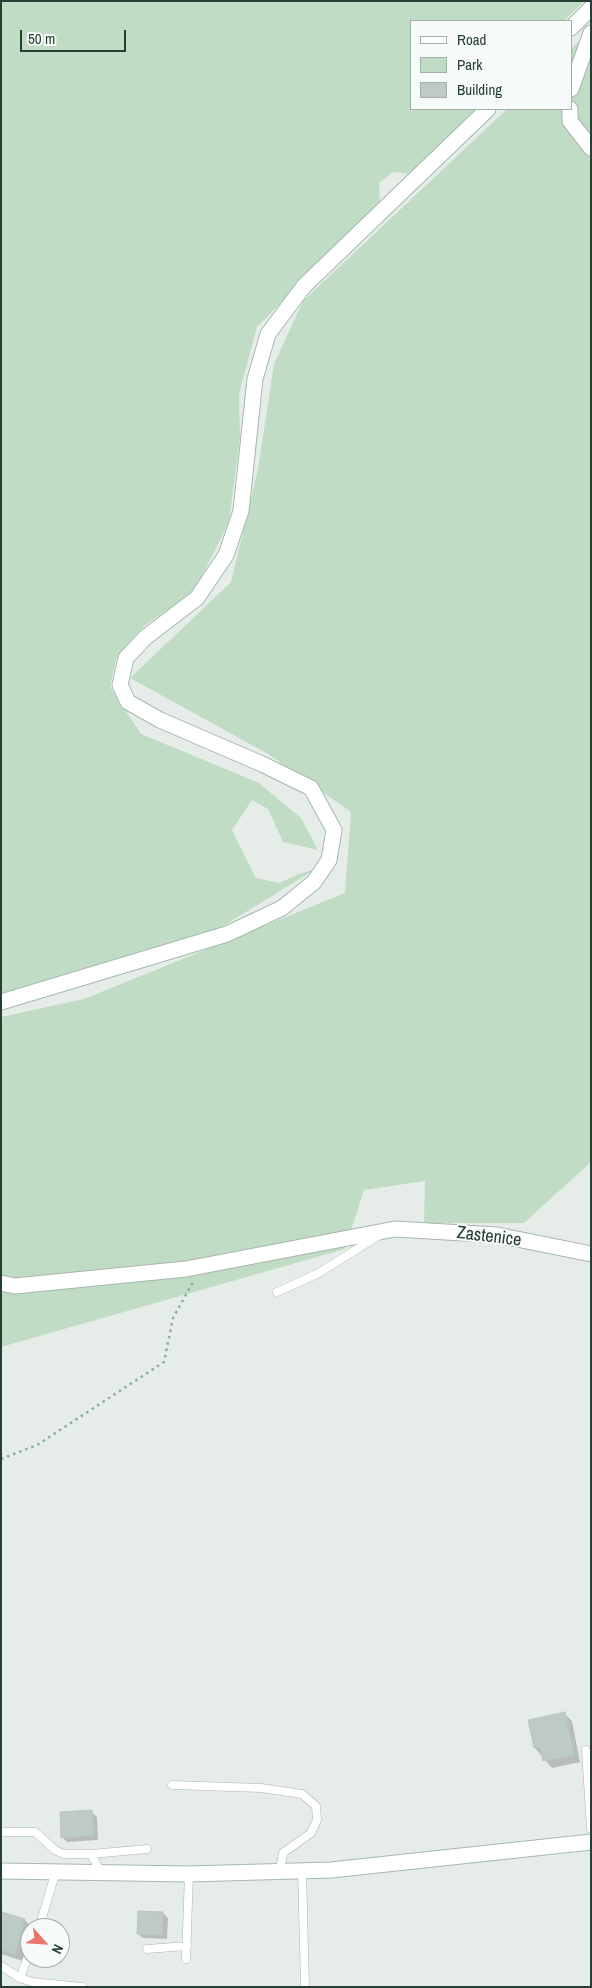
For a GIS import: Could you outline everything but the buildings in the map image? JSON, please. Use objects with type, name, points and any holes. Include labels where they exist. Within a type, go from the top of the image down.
[{"type":"main road","points":[[572,27],[591,8]]},
{"type":"main road","points":[[572,86],[591,33]]},
{"type":"main road","points":[[1,1002],[227,934],[282,908],[314,882],[329,860],[334,830],[311,788],[262,764],[160,720],[128,702],[120,685],[126,658],[146,638],[197,598],[226,555],[240,510],[254,379],[268,334],[304,286],[487,110]]},
{"type":"main road","points":[[570,110],[570,121],[591,148]]},
{"type":"main road","name":"Zastenice","points":[[1,1282],[15,1286],[201,1266],[395,1229],[497,1235],[591,1254]]},
{"type":"main road","points":[[1,1871],[189,1874],[331,1870],[591,1842]]},
{"type":"lane","points":[[277,1292],[317,1274],[386,1231]]},
{"type":"lane","points":[[586,1750],[591,1829]]},
{"type":"lane","points":[[172,1785],[261,1788],[302,1794],[316,1806],[317,1820],[311,1833],[283,1853],[280,1871]]},
{"type":"lane","points":[[1,1832],[35,1832],[55,1850],[63,1854],[92,1854],[147,1849]]},
{"type":"lane","points":[[92,1854],[101,1872]]},
{"type":"lane","points":[[302,1870],[305,1987]]},
{"type":"lane","points":[[42,1918],[56,1871]]},
{"type":"lane","points":[[186,1960],[189,1874]]},
{"type":"lane","points":[[147,1949],[186,1946]]},
{"type":"lane","points":[[1,1966],[20,1978],[32,1982],[82,1987]]},
{"type":"lane","points":[[20,1978],[24,1968]]},
{"type":"path","points":[[1,1459],[37,1445],[164,1362],[173,1318],[201,1266]]},
{"type":"green space","points":[[1,1],[584,1],[565,20],[410,20],[410,110],[476,110],[412,174],[393,172],[379,183],[380,202],[257,327],[239,394],[240,437],[229,522],[194,592],[145,625],[116,659],[110,687],[141,734],[259,783],[301,818],[318,850],[283,842],[268,809],[252,800],[232,830],[256,878],[279,883],[316,869],[202,939],[1,1001]]},
{"type":"green space","points":[[591,30],[591,1162],[524,1223],[424,1223],[425,1181],[364,1190],[345,1249],[1,1347],[1,1017],[84,999],[345,893],[351,812],[268,754],[130,678],[231,582],[258,469],[274,364],[303,301],[506,110],[572,110],[572,48]]}]
